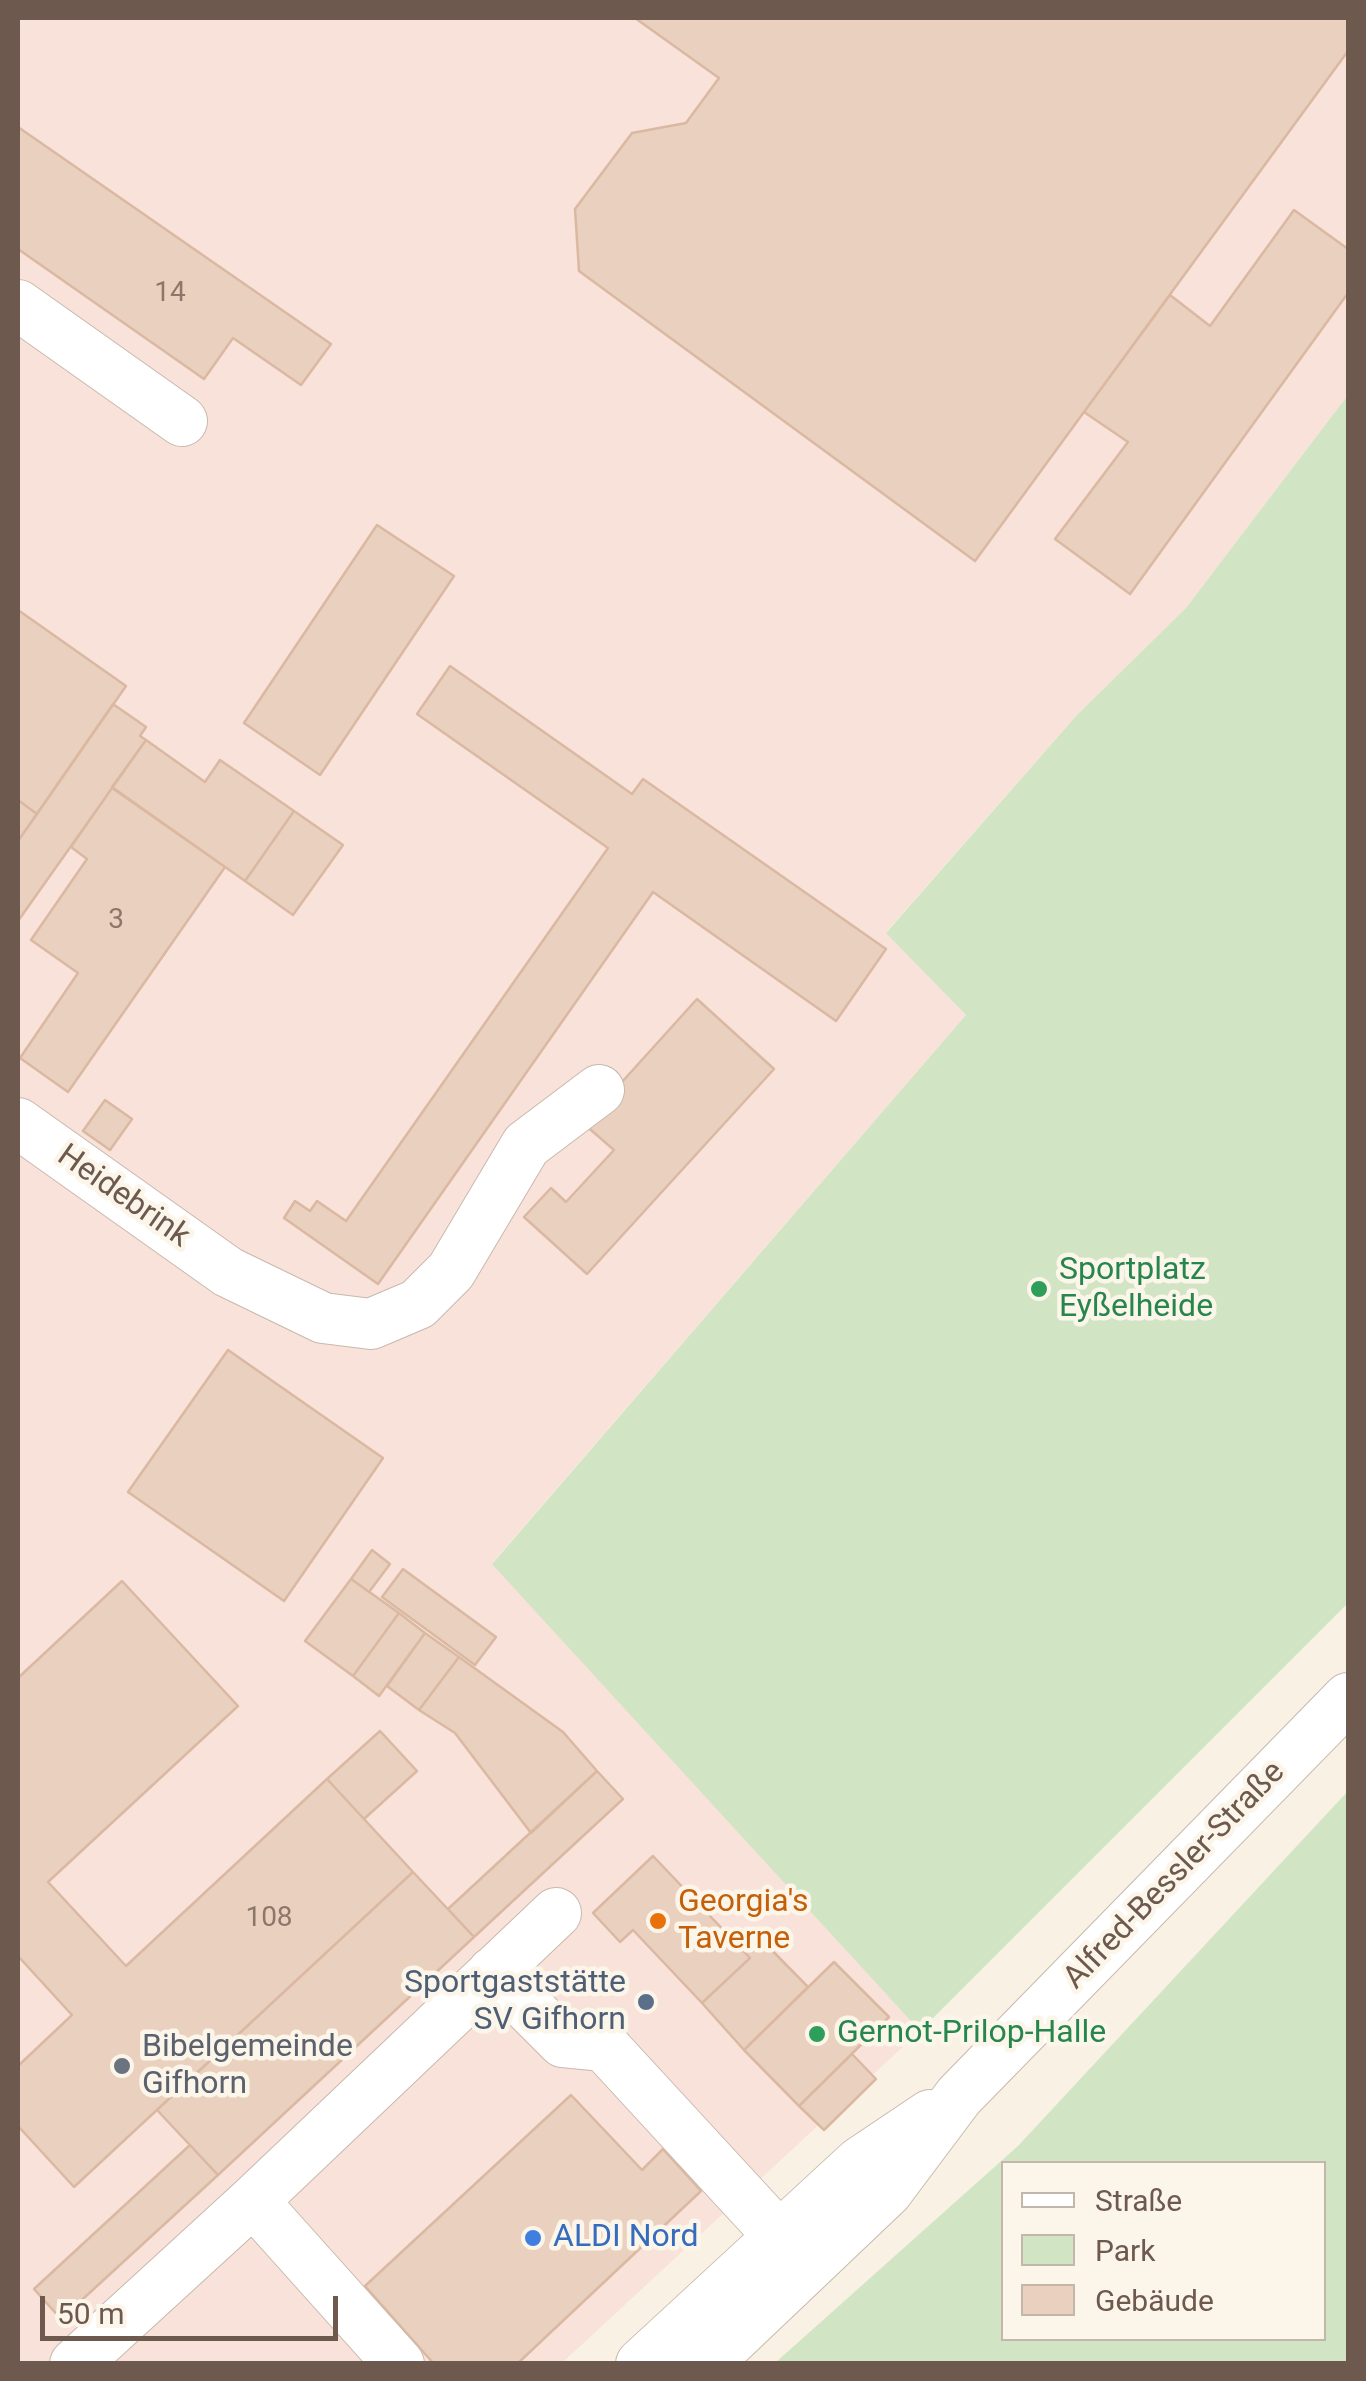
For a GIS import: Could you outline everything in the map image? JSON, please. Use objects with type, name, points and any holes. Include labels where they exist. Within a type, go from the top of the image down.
[{"type":"street","points":[[18,306],[182,421]]},
{"type":"street","name":"Heidebrink","points":[[18,1122],[228,1272],[322,1318],[371,1324],[418,1304],[451,1272],[526,1145],[599,1090]]},
{"type":"street","name":"Alfred-Bessler-Straße","points":[[706,2364],[887,2192],[960,2096],[1348,1698]]},
{"type":"street","points":[[75,2364],[254,2201],[556,1913]]},
{"type":"street","points":[[493,1972],[563,2042],[604,2046],[780,2236]]},
{"type":"street","name":"Alfred-Bessler-Straße","points":[[641,2364],[860,2162],[960,2096]]},
{"type":"street","points":[[254,2201],[399,2364]]},
{"type":"shaded area","points":[[18,18],[1348,18],[1348,395],[1186,608],[1077,715],[886,932],[966,1015],[492,1563],[920,2031],[562,2363],[18,2363]]},
{"type":"green space","name":"Sportplatz Eyßelheide","points":[[1348,395],[1348,1603],[920,2031],[492,1564],[966,1015],[886,933],[1077,715],[1186,608]]},
{"type":"green space","points":[[1348,1791],[1348,2363],[775,2363],[1001,2161],[1001,2341],[1326,2341],[1326,2161],[1001,2161]]},
{"type":"building","points":[[635,18],[1348,18],[1348,51],[975,561],[579,271],[575,209],[632,133],[686,123],[719,78]]},
{"type":"building","points":[[18,127],[331,344],[301,385],[233,338],[204,379],[18,249]]},
{"type":"building","points":[[1294,210],[1348,249],[1348,293],[1130,594],[1055,539],[1128,442],[1084,412],[1170,295],[1210,326]]},
{"type":"building","points":[[377,525],[454,576],[320,775],[244,723]]},
{"type":"building","points":[[18,610],[126,686],[37,814],[18,800]]},
{"type":"building","points":[[450,666],[632,794],[643,779],[886,949],[836,1021],[653,892],[378,1284],[284,1218],[295,1201],[310,1211],[317,1201],[346,1221],[608,848],[417,714]]},
{"type":"building","points":[[113,704],[146,727],[140,736],[146,740],[18,921],[18,841]]},
{"type":"building","points":[[146,740],[205,782],[220,760],[294,811],[245,881],[112,787]]},
{"type":"building","points":[[112,788],[225,867],[68,1092],[20,1058],[78,973],[31,940],[87,859],[71,847]]},
{"type":"building","points":[[18,800],[37,814],[18,841]]},
{"type":"building","points":[[294,811],[343,845],[293,915],[245,881]]},
{"type":"building","points":[[697,999],[774,1069],[587,1274],[524,1217],[551,1188],[566,1202],[614,1150],[584,1124]]},
{"type":"building","points":[[105,1100],[132,1119],[110,1150],[83,1131]]},
{"type":"building","points":[[228,1350],[383,1458],[284,1601],[128,1492]]},
{"type":"building","points":[[372,1550],[390,1564],[369,1592],[351,1579]]},
{"type":"building","points":[[403,1569],[496,1637],[475,1665],[382,1597]]},
{"type":"building","points":[[351,1579],[399,1613],[353,1676],[305,1641]]},
{"type":"building","points":[[122,1581],[238,1706],[48,1882],[126,1966],[327,1779],[413,1872],[74,2187],[18,2126],[18,2066],[72,2015],[18,1956],[18,1678]]},
{"type":"building","points":[[399,1613],[425,1633],[379,1696],[353,1676]]},
{"type":"building","points":[[425,1633],[459,1657],[419,1710],[387,1686]]},
{"type":"building","points":[[459,1657],[563,1732],[597,1771],[531,1833],[455,1733],[419,1710]]},
{"type":"building","points":[[380,1731],[417,1771],[364,1819],[327,1779]]},
{"type":"building","points":[[597,1771],[623,1799],[474,1937],[448,1909]]},
{"type":"building","name":"Georgia's Taverne","points":[[653,1856],[750,1958],[702,2003],[633,1930],[620,1942],[593,1913]]},
{"type":"building","points":[[413,1872],[474,1937],[218,2175],[157,2110]]},
{"type":"building","points":[[750,1928],[808,1987],[744,2050],[702,2003],[750,1958],[734,1941]]},
{"type":"building","name":"Gernot-Prilop-Halle","points":[[834,1962],[889,2017],[799,2106],[744,2050]]},
{"type":"building","points":[[852,2054],[876,2079],[824,2130],[799,2106]]},
{"type":"building","name":"ALDI Nord","points":[[571,2095],[642,2170],[663,2149],[701,2191],[517,2364],[434,2364],[365,2286]]},
{"type":"building","points":[[190,2145],[218,2175],[61,2319],[34,2289]]},
{"type":"place","name":"Sportplatz Eyßelheide","points":[[1039,1289]]},
{"type":"place","name":"Georgia's Taverne","points":[[658,1921]]},
{"type":"place","name":"Sportgaststätte SV Gifhorn","points":[[646,2002]]},
{"type":"place","name":"Gernot-Prilop-Halle","points":[[817,2034]]},
{"type":"place","name":"Bibelgemeinde Gifhorn","points":[[122,2066]]},
{"type":"place","name":"ALDI Nord","points":[[533,2238]]}]
